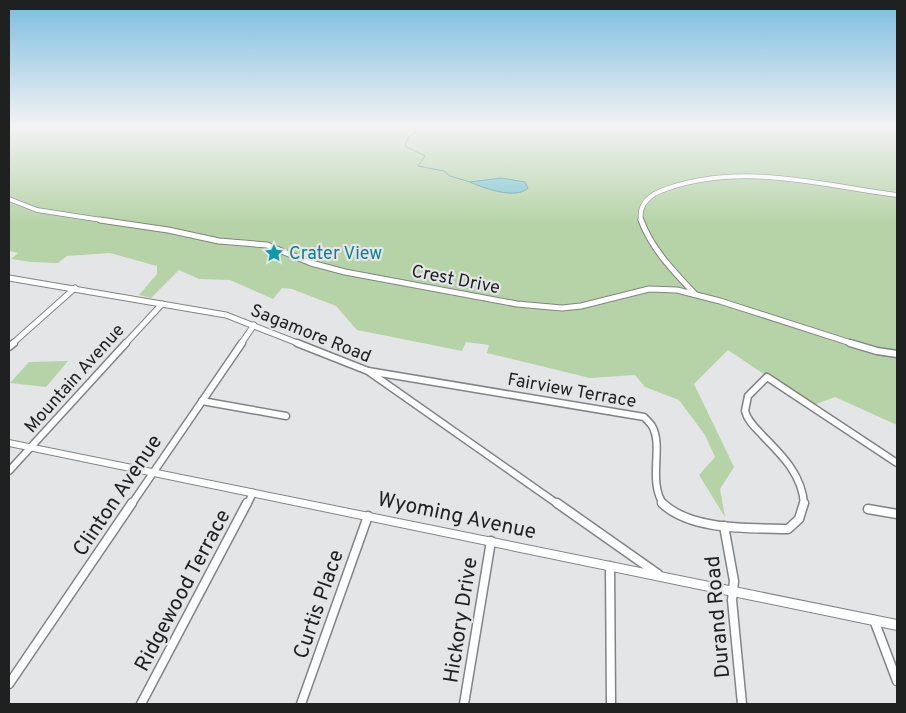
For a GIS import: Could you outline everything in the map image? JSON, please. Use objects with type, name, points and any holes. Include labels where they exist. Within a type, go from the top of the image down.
[{"type":"main road","name":"Wyoming Avenue","points":[[9,444],[897,624]]},
{"type":"street","points":[[692,291],[647,235],[639,214],[645,201],[655,193],[670,186],[717,176],[755,175],[897,195]]},
{"type":"street","name":"Crest Drive","points":[[9,199],[37,210],[168,230],[219,241],[267,245],[312,263],[345,272],[527,306],[562,308],[581,306],[649,289],[692,291],[876,351],[897,354]]},
{"type":"street","name":"Sagamore Road","points":[[9,278],[226,314],[368,371],[662,576]]},
{"type":"street","points":[[9,347],[75,288]]},
{"type":"street","name":"Mountain Avenue","points":[[9,472],[162,304]]},
{"type":"street","name":"Clinton Avenue","points":[[9,684],[254,325]]},
{"type":"street","name":"Fairview Terrace","points":[[368,371],[644,417],[652,425],[655,434],[658,493],[662,503],[676,515],[724,526],[788,529],[799,520],[803,512],[802,492],[792,469],[754,427],[744,410],[745,402],[752,391],[767,377],[897,463]]},
{"type":"street","points":[[202,401],[286,416]]},
{"type":"street","name":"Ridgewood Terrace","points":[[141,704],[254,493]]},
{"type":"street","points":[[868,509],[897,514]]},
{"type":"street","name":"Curtis Place","points":[[301,704],[368,516]]},
{"type":"street","name":"Durand Road","points":[[724,526],[734,581],[732,591],[742,704]]},
{"type":"street","name":"Hickory Drive","points":[[464,704],[491,542]]},
{"type":"street","points":[[610,566],[611,704]]},
{"type":"street","points":[[874,620],[897,681]]},
{"type":"green space","points":[[9,158],[897,158],[897,425],[835,397],[811,406],[728,350],[694,384],[734,467],[720,489],[725,517],[699,475],[715,457],[705,435],[679,400],[645,387],[635,375],[590,378],[487,353],[489,345],[466,342],[462,351],[357,330],[336,306],[292,289],[282,288],[273,299],[230,280],[199,279],[179,270],[151,298],[139,295],[157,274],[157,266],[110,253],[67,256],[58,263],[31,262],[11,259],[18,253],[9,251]]},
{"type":"green space","points":[[68,361],[46,387],[10,383],[29,362]]},
{"type":"water","points":[[501,178],[525,182],[528,188],[516,193],[508,193],[491,190],[470,182]]},
{"type":"waterway","points":[[423,158],[418,166],[444,171],[450,176],[470,182]]},
{"type":"place","name":"Crater View","points":[[274,253]]}]
